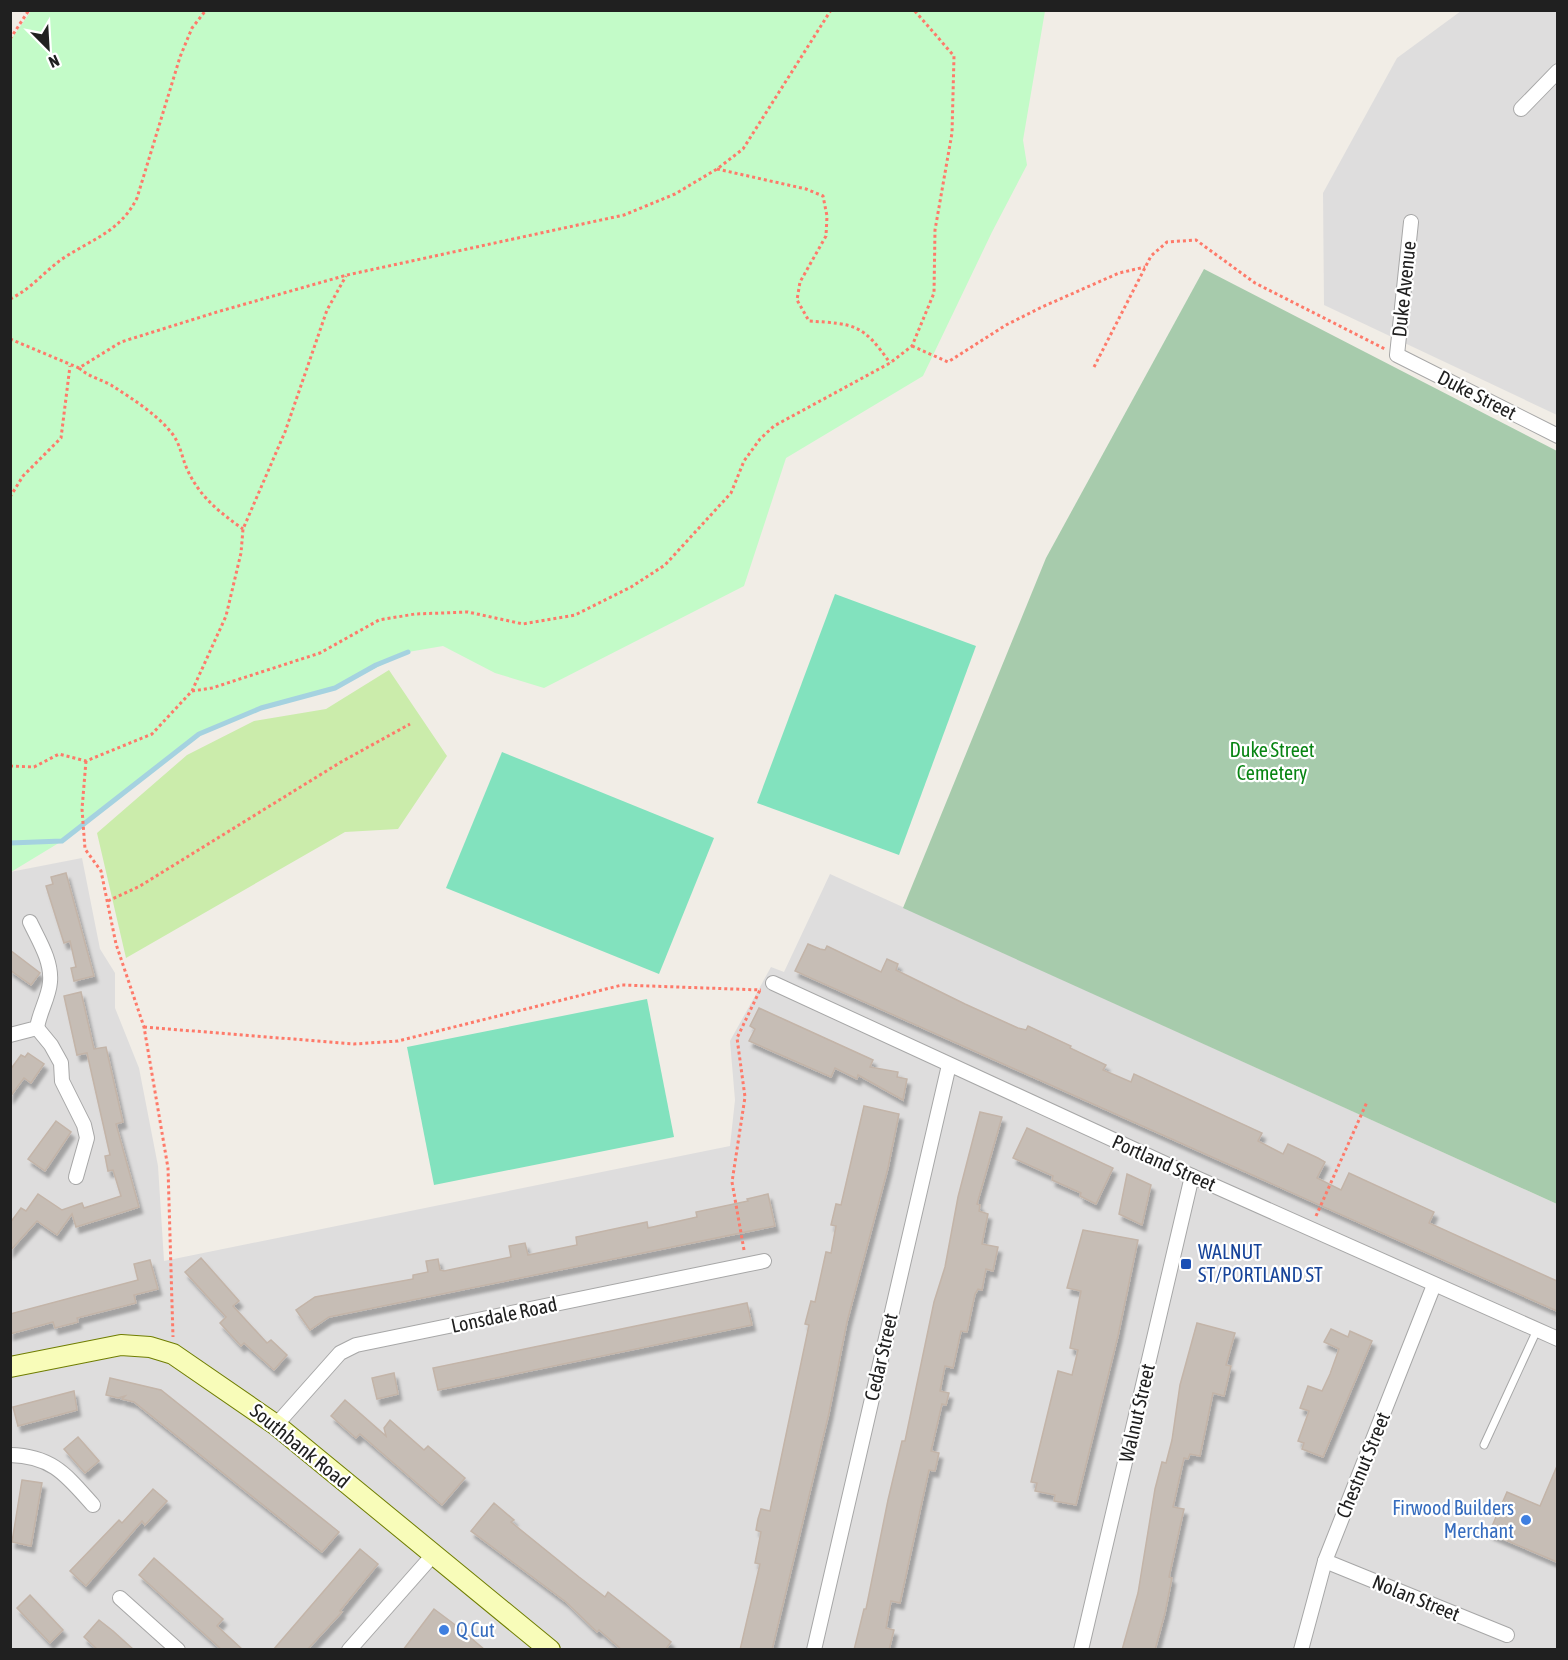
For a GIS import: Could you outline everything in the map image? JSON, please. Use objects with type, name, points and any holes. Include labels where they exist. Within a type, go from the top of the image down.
[{"type":"street","points":[[1521,109],[1557,71]]},
{"type":"street","name":"Duke Avenue","points":[[1397,355],[1412,222]]},
{"type":"street","name":"Duke Street","points":[[1397,355],[1557,436]]},
{"type":"street","points":[[30,922],[48,960],[51,983],[39,1013],[37,1028],[61,1064],[62,1081],[84,1125],[87,1138],[76,1177]]},
{"type":"street","name":"Portland Street","points":[[773,983],[1192,1176],[1557,1339]]},
{"type":"street","points":[[10,1035],[37,1028]]},
{"type":"street","name":"Cedar Street","points":[[814,1650],[949,1065]]},
{"type":"street","name":"Walnut Street","points":[[1081,1650],[1192,1176]]},
{"type":"street","name":"Lonsdale Road","points":[[276,1425],[340,1353],[356,1345],[764,1261]]},
{"type":"street","name":"Chestnut Street","points":[[1301,1650],[1325,1561],[1434,1285]]},
{"type":"street","name":"Southbank Road","points":[[10,1366],[121,1345],[150,1347],[173,1354],[276,1425],[550,1650]]},
{"type":"street","points":[[10,1455],[45,1460],[64,1473],[93,1505]]},
{"type":"street","points":[[349,1650],[433,1555]]},
{"type":"street","name":"Nolan Street","points":[[1325,1561],[1508,1635]]},
{"type":"street","points":[[120,1598],[178,1650]]},
{"type":"lane","points":[[1484,1445],[1537,1330]]},
{"type":"path","points":[[10,39],[29,10]]},
{"type":"path","points":[[10,299],[29,288],[63,259],[91,244],[128,216],[137,198],[180,57],[192,28],[206,10]]},
{"type":"path","points":[[79,368],[121,342],[347,275],[624,215],[675,194],[717,169],[743,149],[831,10]]},
{"type":"path","points":[[192,691],[236,681],[320,653],[335,646],[362,627],[379,620],[415,614],[468,612],[523,624],[575,615],[631,587],[665,565],[724,502],[731,493],[750,451],[774,426],[890,363],[912,346],[934,293],[935,230],[952,134],[954,56],[914,10]]},
{"type":"path","points":[[717,169],[806,189],[823,196],[827,216],[826,236],[800,282],[797,300],[809,321],[847,323],[871,336],[890,363]]},
{"type":"path","points":[[1094,367],[1151,256],[1167,242],[1196,240],[1255,283],[1397,355]]},
{"type":"path","points":[[912,346],[948,362],[1006,325],[1042,307],[1119,273],[1145,267]]},
{"type":"path","points":[[10,766],[34,767],[59,754],[86,761],[152,734],[192,691],[226,616],[241,553],[243,529],[285,432],[327,310],[347,275]]},
{"type":"path","points":[[10,339],[79,368],[88,376],[111,385],[169,430],[178,441],[189,473],[202,495],[217,510],[243,529]]},
{"type":"path","points":[[10,497],[23,476],[61,438],[70,366]]},
{"type":"path","points":[[108,901],[149,881],[341,762],[410,724]]},
{"type":"path","points":[[86,761],[82,809],[85,849],[100,872],[116,944],[144,1027],[168,1168],[173,1354]]},
{"type":"path","points":[[144,1027],[354,1044],[398,1041],[622,985],[760,990],[737,1038],[746,1097],[732,1182],[747,1265]]},
{"type":"path","points":[[1310,1229],[1367,1102]]},
{"type":"shaded area","points":[[1461,11],[1557,11],[1557,415],[1324,305],[1323,193],[1397,58]]},
{"type":"shaded area","points":[[82,858],[100,949],[115,973],[115,1008],[139,1068],[158,1166],[164,1261],[730,1146],[735,1100],[730,1041],[771,967],[784,972],[830,874],[1557,1204],[1557,1649],[11,1650],[10,872]]},
{"type":"green space","points":[[31,11],[1045,11],[1023,140],[1027,165],[923,376],[786,458],[744,586],[544,688],[495,673],[443,646],[408,652],[335,688],[261,708],[199,734],[62,841],[11,872],[10,41]]},
{"type":"green space","name":"Duke Street Cemetery","points":[[1204,269],[1557,451],[1557,1204],[903,908],[1046,558]]},
{"type":"green space","points":[[835,594],[976,646],[899,855],[757,803]]},
{"type":"green space","points":[[389,670],[447,756],[398,829],[345,832],[126,958],[97,833],[187,755],[254,721],[326,709]]},
{"type":"green space","points":[[502,752],[714,838],[659,974],[446,888]]},
{"type":"green space","points":[[647,999],[674,1137],[434,1185],[407,1047]]},
{"type":"building","points":[[66,873],[94,976],[74,981],[71,968],[76,967],[70,941],[64,943],[46,886],[53,884],[51,877]]},
{"type":"building","points":[[808,944],[825,950],[827,946],[881,972],[887,959],[898,964],[896,970],[965,1004],[1018,1028],[1026,1030],[1028,1026],[1071,1046],[1070,1048],[1106,1065],[1103,1070],[1131,1082],[1134,1074],[1262,1133],[1258,1141],[1283,1154],[1288,1144],[1318,1158],[1325,1162],[1317,1178],[1341,1190],[1349,1173],[1434,1212],[1429,1223],[1557,1281],[1557,1311],[795,971]]},
{"type":"building","points":[[10,950],[40,973],[31,985],[10,970]]},
{"type":"building","points":[[81,992],[94,1049],[106,1047],[123,1122],[116,1124],[139,1207],[76,1227],[72,1214],[57,1235],[37,1221],[10,1251],[10,1223],[21,1208],[26,1211],[38,1194],[62,1210],[82,1203],[84,1208],[121,1196],[113,1170],[108,1171],[105,1156],[110,1155],[87,1053],[77,1055],[64,996]]},
{"type":"building","points":[[759,1008],[873,1060],[870,1067],[898,1072],[897,1077],[907,1079],[903,1100],[858,1075],[857,1079],[835,1068],[831,1077],[749,1041],[755,1029],[750,1026]]},
{"type":"building","points":[[28,1053],[44,1064],[31,1083],[24,1078],[10,1097],[10,1070],[21,1055],[25,1057]]},
{"type":"building","points":[[864,1106],[899,1114],[888,1168],[847,1322],[829,1413],[772,1650],[740,1650],[760,1564],[755,1563],[761,1532],[756,1530],[758,1519],[761,1509],[770,1511],[809,1325],[805,1324],[811,1301],[815,1302],[826,1252],[831,1253],[836,1226],[831,1225],[836,1204],[841,1205]]},
{"type":"building","points":[[980,1112],[1002,1117],[977,1204],[980,1205],[979,1211],[988,1214],[982,1244],[998,1247],[993,1271],[986,1269],[982,1290],[978,1289],[975,1294],[967,1332],[961,1331],[953,1368],[945,1366],[940,1391],[949,1393],[946,1405],[942,1404],[931,1451],[939,1453],[935,1471],[929,1470],[900,1603],[891,1601],[886,1628],[894,1630],[889,1650],[854,1650],[864,1609],[866,1609],[888,1500],[902,1441],[905,1441],[934,1302],[945,1267],[958,1197]]},
{"type":"building","points":[[56,1121],[71,1132],[45,1171],[28,1159]]},
{"type":"building","points":[[1027,1128],[1113,1168],[1096,1204],[1080,1196],[1081,1193],[1052,1180],[1053,1176],[1013,1158]]},
{"type":"building","points":[[1127,1174],[1151,1185],[1142,1225],[1119,1214]]},
{"type":"building","points":[[768,1194],[775,1226],[329,1317],[310,1330],[296,1310],[315,1297],[413,1279],[413,1275],[428,1272],[426,1261],[438,1259],[440,1270],[444,1271],[511,1257],[509,1246],[525,1243],[528,1255],[577,1245],[576,1237],[647,1222],[648,1228],[697,1217],[696,1212],[748,1201],[747,1199]]},
{"type":"building","points":[[1083,1230],[1138,1240],[1118,1336],[1076,1505],[1054,1501],[1055,1495],[1035,1491],[1037,1483],[1031,1482],[1058,1371],[1072,1375],[1078,1350],[1070,1348],[1081,1291],[1067,1288]]},
{"type":"building","points":[[201,1258],[239,1301],[233,1306],[267,1343],[271,1340],[287,1355],[274,1370],[244,1343],[241,1346],[220,1323],[226,1317],[185,1272]]},
{"type":"building","points":[[150,1260],[158,1289],[134,1295],[136,1303],[77,1318],[78,1322],[55,1328],[53,1322],[10,1334],[10,1314],[138,1280],[134,1264]]},
{"type":"building","points":[[747,1303],[752,1325],[438,1390],[433,1368]]},
{"type":"building","points":[[1197,1323],[1235,1333],[1226,1365],[1231,1366],[1224,1396],[1213,1393],[1200,1456],[1190,1454],[1188,1459],[1184,1458],[1173,1507],[1184,1509],[1169,1577],[1172,1578],[1165,1613],[1155,1650],[1122,1650],[1138,1593],[1155,1489],[1162,1462],[1166,1463],[1172,1440],[1180,1385]]},
{"type":"building","points":[[1331,1329],[1348,1337],[1350,1331],[1372,1341],[1323,1457],[1302,1449],[1304,1443],[1298,1441],[1309,1411],[1300,1408],[1308,1386],[1322,1391],[1330,1374],[1339,1349],[1324,1342]]},
{"type":"building","points":[[394,1373],[398,1394],[377,1399],[372,1378]]},
{"type":"building","points":[[110,1378],[161,1390],[339,1532],[322,1552],[134,1402],[122,1399],[125,1396],[118,1398],[106,1395]]},
{"type":"building","points":[[74,1391],[77,1410],[18,1426],[13,1407]]},
{"type":"building","points":[[345,1400],[386,1436],[384,1428],[390,1420],[424,1450],[428,1446],[465,1478],[442,1505],[360,1434],[356,1438],[331,1416]]},
{"type":"building","points":[[78,1437],[99,1461],[85,1473],[64,1449]]},
{"type":"building","name":"Firwood Builders Merchant","points":[[1557,1466],[1557,1562],[1489,1533],[1507,1492],[1540,1506]]},
{"type":"building","points":[[22,1480],[42,1483],[31,1546],[12,1542]]},
{"type":"building","points":[[153,1489],[167,1501],[145,1525],[142,1521],[86,1586],[70,1571],[119,1520],[122,1523]]},
{"type":"building","points":[[494,1503],[514,1520],[511,1522],[579,1577],[605,1597],[608,1592],[671,1642],[665,1650],[622,1650],[599,1630],[597,1632],[566,1602],[471,1531]]},
{"type":"building","points":[[360,1549],[378,1564],[340,1611],[342,1612],[307,1650],[273,1650]]},
{"type":"building","points":[[154,1558],[223,1619],[217,1626],[243,1650],[222,1650],[139,1575]]},
{"type":"building","points":[[30,1595],[63,1630],[50,1643],[17,1608]]},
{"type":"building","points":[[434,1609],[458,1627],[485,1650],[403,1650]]},
{"type":"building","points":[[99,1620],[134,1650],[98,1650],[84,1637]]},
{"type":"waterway","points":[[10,843],[62,841],[199,734],[261,708],[335,688],[376,665],[408,652]]},
{"type":"place","name":"WALNUT ST/PORTLAND ST","points":[[1186,1264]]},
{"type":"place","name":"Firwood Builders Merchant","points":[[1526,1520]]},
{"type":"place","name":"Q Cut","points":[[444,1630]]}]
